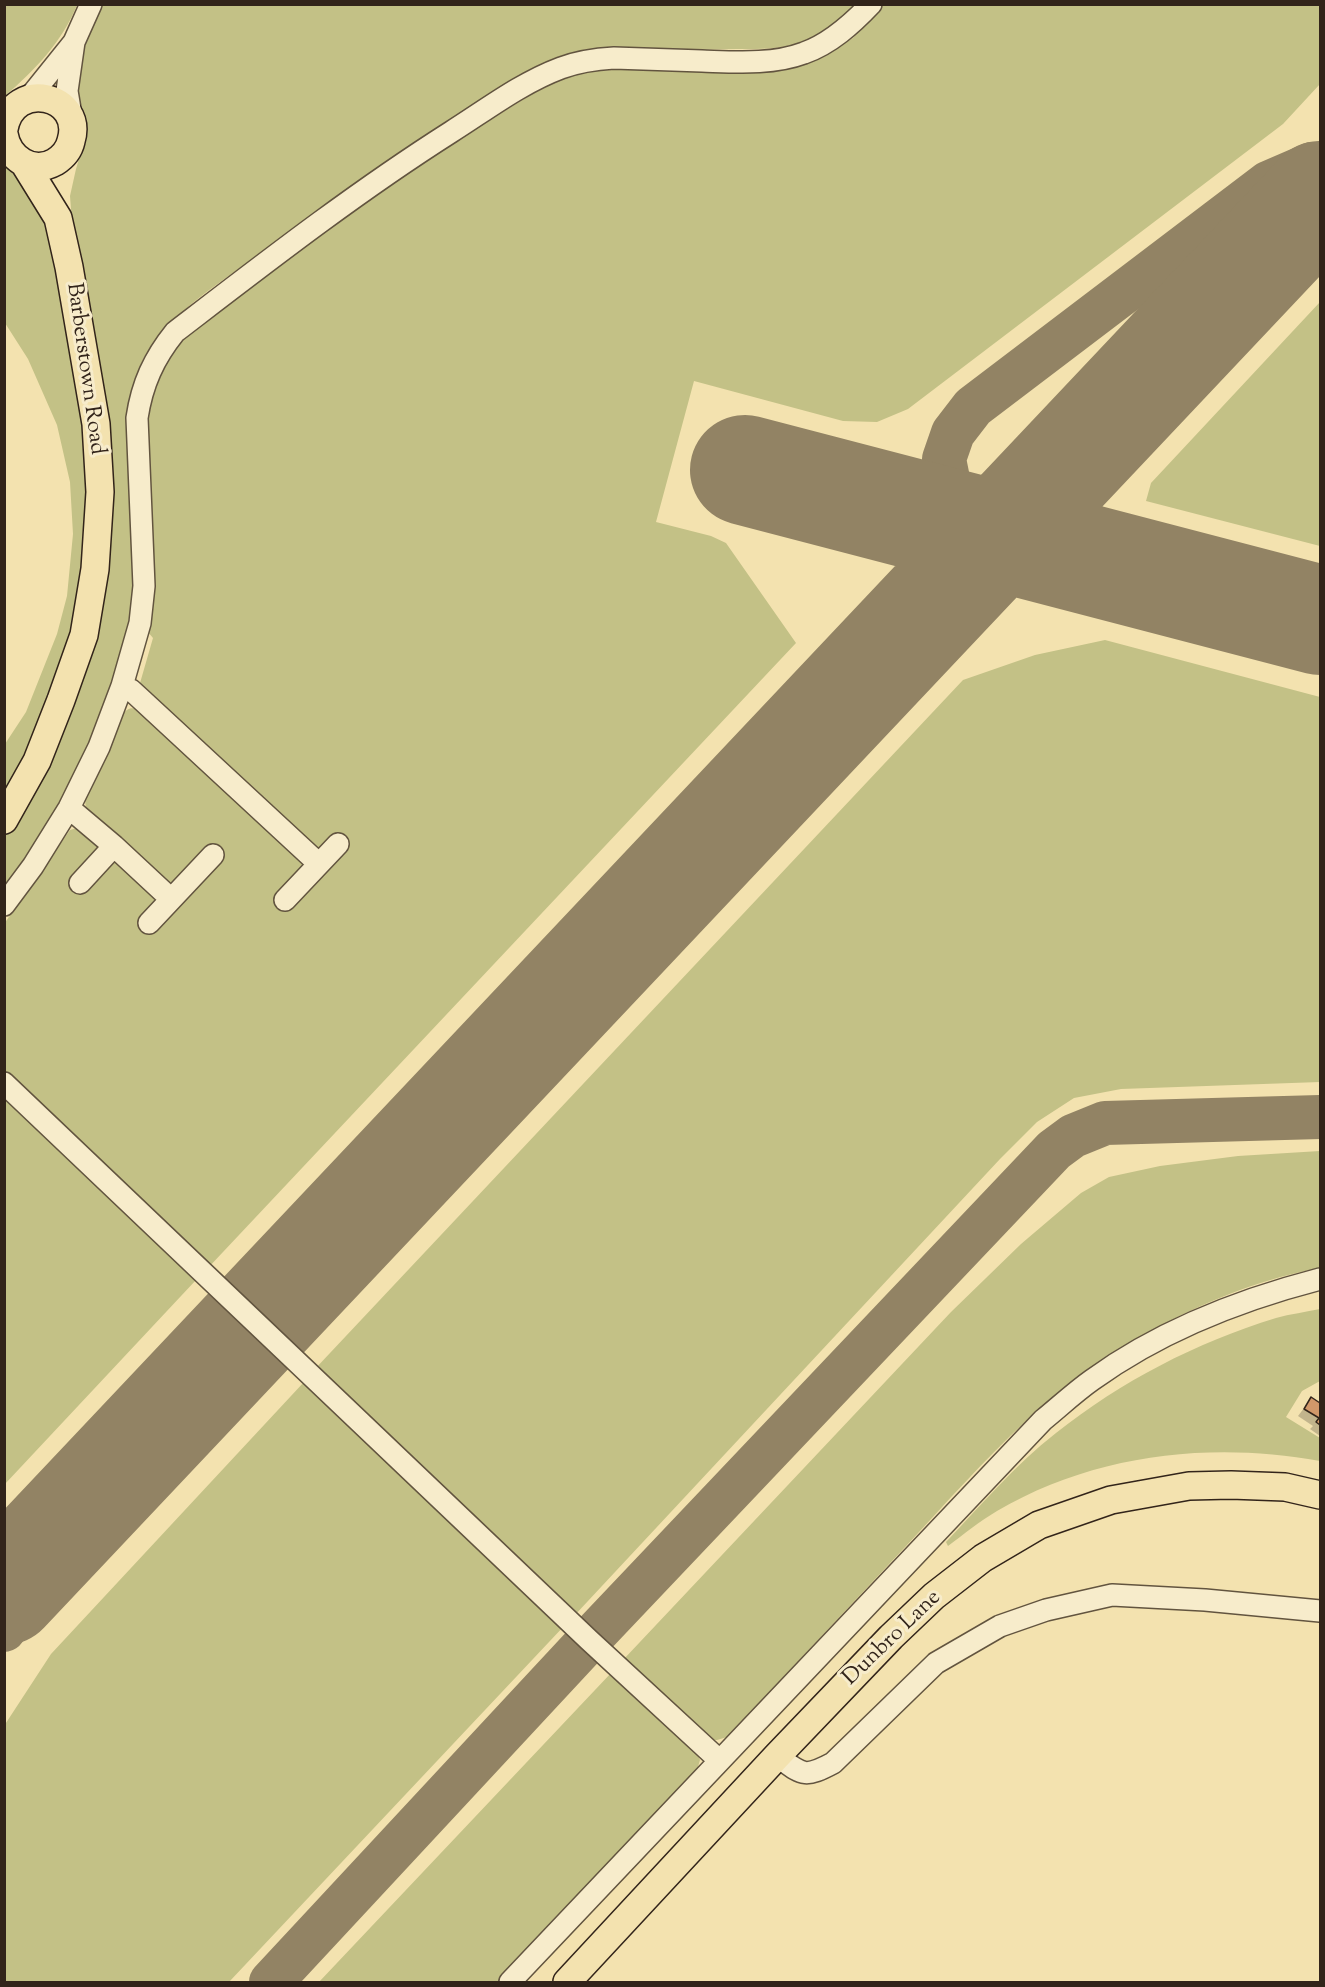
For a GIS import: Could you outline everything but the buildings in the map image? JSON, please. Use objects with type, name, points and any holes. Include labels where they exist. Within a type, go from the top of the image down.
[{"type":"main road","points":[[40,97],[51,99],[61,105],[73,124],[70,147],[53,163],[42,166],[11,131],[40,97]]},
{"type":"main road","name":"Barberstown Road","points":[[4,820],[37,760],[62,700],[84,636],[95,569],[100,492],[96,424],[69,267],[58,218],[11,131]]},
{"type":"main road","points":[[58,218],[63,156]]},
{"type":"main road","name":"Dunbro Lane","points":[[567,1983],[777,1756],[891,1637],[934,1596],[983,1558],[1039,1525],[1111,1500],[1189,1486],[1231,1485],[1285,1487],[1320,1496]]},
{"type":"street","points":[[11,131],[74,42],[92,4]]},
{"type":"street","points":[[4,905],[33,866],[69,808],[99,747],[122,686],[140,623],[144,586],[137,418],[140,397],[157,356],[175,332],[305,232],[410,158],[532,81],[562,67],[604,59],[742,62],[776,60],[804,54],[826,42],[857,19],[871,4]]},
{"type":"street","points":[[73,124],[67,91],[74,42]]},
{"type":"street","points":[[122,686],[144,701],[319,864]]},
{"type":"street","points":[[69,808],[171,899]]},
{"type":"street","points":[[285,900],[338,844]]},
{"type":"street","points":[[80,882],[114,846]]},
{"type":"street","points":[[148,923],[213,855]]},
{"type":"street","points":[[4,1083],[589,1640],[719,1760]]},
{"type":"street","points":[[510,1983],[1043,1420],[1092,1379],[1147,1346],[1209,1314],[1268,1292],[1320,1279]]},
{"type":"street","points":[[777,1756],[801,1773],[815,1773],[832,1763],[936,1663],[1000,1626],[1046,1610],[1112,1595],[1205,1600],[1320,1611]]},
{"type":"shaded area","points":[[5,4],[77,5],[64,31],[47,55],[5,96]]},
{"type":"shaded area","points":[[99,5],[855,5],[826,31],[804,42],[788,46],[763,49],[598,48],[574,52],[544,63],[468,108],[382,166],[177,316],[146,353],[135,381],[131,402],[129,422],[135,577],[130,623],[117,672],[90,745],[62,802],[5,889],[5,836],[29,797],[101,598],[70,196],[86,135],[86,122],[76,79],[82,45]]},
{"type":"shaded area","points":[[884,5],[1320,5],[1320,84],[1283,124],[908,409],[877,422],[843,421],[694,381],[656,522],[711,536],[726,543],[796,643],[207,1269],[5,1074],[4,924],[70,830],[77,828],[150,889],[154,899],[154,908],[179,881],[167,883],[86,810],[85,800],[89,789],[120,718],[127,710],[132,708],[142,710],[320,852],[138,690],[153,638],[147,631],[146,441],[151,403],[159,375],[174,349],[200,325],[361,203],[542,88],[577,72],[631,69],[758,72],[792,68],[822,57],[853,38]]},
{"type":"shaded area","points":[[5,164],[12,168],[43,206],[73,356],[87,456],[88,504],[78,601],[66,651],[27,750],[5,792],[5,744],[26,712],[57,634],[67,596],[73,534],[70,482],[57,425],[28,359],[5,323]]},
{"type":"shaded area","points":[[1320,302],[1320,546],[1146,501],[1151,483]]},
{"type":"shaded area","points":[[1105,640],[1320,697],[1320,1082],[1121,1089],[1074,1098],[1037,1122],[574,1616],[314,1370],[963,680],[1035,655]]},
{"type":"shaded area","points":[[4,1094],[196,1280],[5,1484],[4,1484]]},
{"type":"shaded area","points":[[1320,1151],[1320,1268],[1280,1277],[1201,1306],[1126,1346],[1090,1369],[1057,1395],[1026,1421],[980,1466],[727,1737],[709,1740],[623,1660],[951,1312],[1021,1244],[1081,1193],[1109,1177],[1160,1166],[1238,1156]]},
{"type":"shaded area","points":[[1320,1309],[1320,1381],[1302,1391],[1286,1417],[1320,1438],[1320,1461],[1237,1452],[1154,1457],[1113,1465],[1073,1476],[1034,1492],[997,1511],[948,1546],[946,1542],[1026,1458],[1081,1414],[1133,1380],[1217,1339],[1276,1318]]},
{"type":"shaded area","points":[[304,1382],[565,1625],[229,1982],[5,1982],[4,1726],[51,1654]]},
{"type":"shaded area","points":[[612,1672],[698,1755],[700,1760],[697,1770],[497,1982],[319,1982]]},
{"type":"taxiway","points":[[987,533],[957,504],[949,484],[944,459],[953,433],[973,407],[1268,183],[1312,164],[1320,165]]},
{"type":"taxiway","points":[[271,1982],[589,1640],[1054,1150],[1073,1136],[1105,1123],[1320,1117]]},
{"type":"taxiway","points":[[4,1630],[98,1490]]},
{"type":"runway","points":[[4,1590],[1320,196]]},
{"type":"runway","points":[[745,470],[1320,620]]}]
